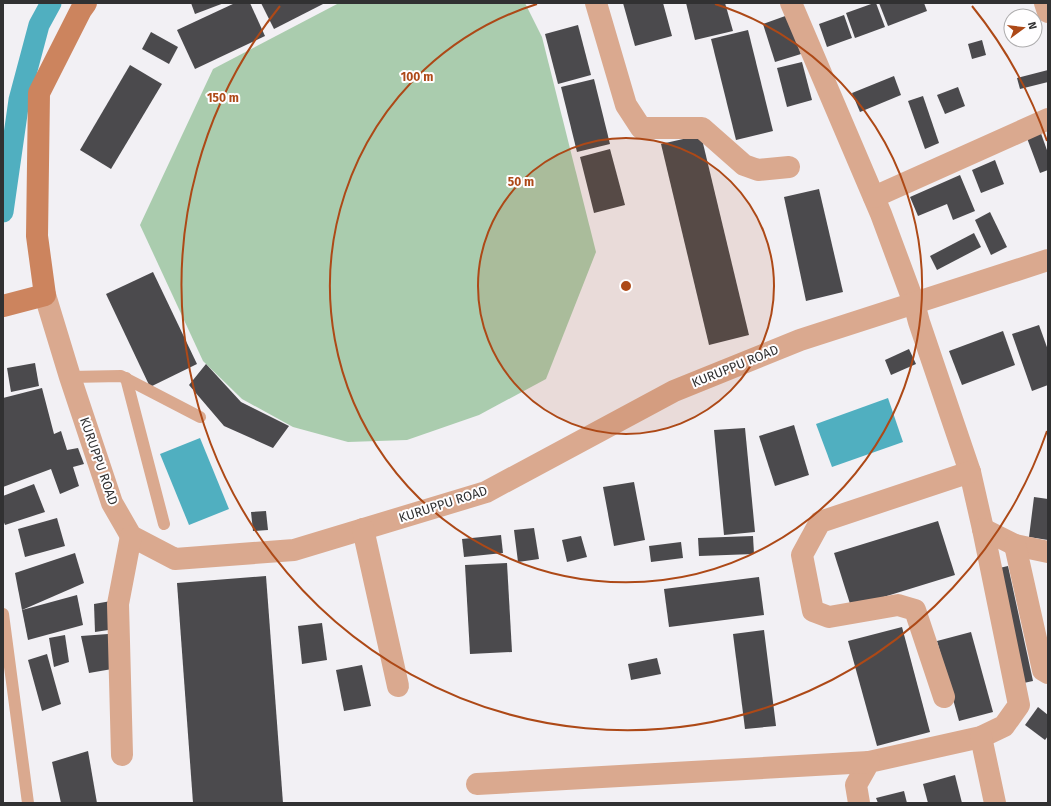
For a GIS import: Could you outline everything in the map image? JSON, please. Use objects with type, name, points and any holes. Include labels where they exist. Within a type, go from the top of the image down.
[{"type":"street","points":[[3,306],[45,295],[37,236],[39,93],[86,3]]},
{"type":"street","points":[[596,3],[626,105],[641,128],[702,128],[744,165],[758,170],[789,167]]},
{"type":"street","points":[[476,784],[869,762],[981,737],[1004,726],[1019,705],[970,472],[919,322],[914,303],[874,197],[791,3]]},
{"type":"street","points":[[1045,3],[1048,12]]},
{"type":"street","points":[[874,197],[1048,119]]},
{"type":"street","name":"KURUPPU ROAD","points":[[45,295],[70,377],[112,503],[131,536],[175,560],[294,550],[486,492],[674,391],[800,340],[1048,260]]},
{"type":"street","points":[[944,697],[915,610],[898,605],[829,617],[813,611],[802,555],[820,522],[970,472]]},
{"type":"street","points":[[363,529],[398,686]]},
{"type":"street","points":[[983,529],[1015,545],[1048,552]]},
{"type":"street","points":[[122,755],[118,604],[131,536]]},
{"type":"street","points":[[1015,545],[1043,670],[1048,673]]},
{"type":"street","points":[[981,737],[995,803]]},
{"type":"street","points":[[859,803],[856,785],[869,762]]},
{"type":"lane","points":[[70,377],[121,376],[200,417]]},
{"type":"lane","points":[[126,378],[164,524]]},
{"type":"lane","points":[[3,614],[28,803]]},
{"type":"green space","points":[[339,3],[525,3],[542,37],[596,252],[546,379],[479,415],[407,440],[348,442],[293,427],[242,399],[203,361],[140,225],[213,69]]},
{"type":"water","points":[[888,398],[903,442],[832,467],[816,424]]},
{"type":"water","points":[[200,438],[229,509],[189,525],[160,454]]},
{"type":"building","points":[[191,3],[224,3],[195,14]]},
{"type":"building","points":[[235,3],[250,3],[265,36],[195,69],[177,30]]},
{"type":"building","points":[[261,3],[325,3],[274,29]]},
{"type":"building","points":[[623,3],[663,3],[672,36],[635,46]]},
{"type":"building","points":[[686,3],[725,3],[733,31],[695,40]]},
{"type":"building","points":[[876,3],[885,27],[855,38],[846,13]]},
{"type":"building","points":[[879,3],[924,3],[927,11],[888,26]]},
{"type":"building","points":[[788,15],[801,54],[775,62],[763,24]]},
{"type":"building","points":[[844,15],[852,38],[827,47],[819,24]]},
{"type":"building","points":[[578,25],[591,75],[558,84],[545,34]]},
{"type":"building","points":[[748,30],[773,131],[736,140],[711,39]]},
{"type":"building","points":[[151,32],[178,47],[169,64],[142,49]]},
{"type":"building","points":[[982,40],[986,55],[972,59],[968,44]]},
{"type":"building","points":[[802,62],[812,100],[787,107],[777,68]]},
{"type":"building","points":[[130,65],[162,84],[111,169],[80,150]]},
{"type":"building","points":[[1048,70],[1048,82],[1020,89],[1017,78]]},
{"type":"building","points":[[894,76],[901,95],[860,112],[852,93]]},
{"type":"building","points":[[594,79],[610,144],[577,152],[561,87]]},
{"type":"building","points":[[958,87],[965,106],[945,114],[937,95]]},
{"type":"building","points":[[923,96],[939,143],[925,149],[908,101]]},
{"type":"building","points":[[1038,125],[1048,153],[1048,170],[1040,173],[1024,130]]},
{"type":"building","points":[[701,135],[749,335],[709,345],[661,144]]},
{"type":"building","points":[[610,149],[625,205],[594,213],[580,157]]},
{"type":"building","points":[[995,160],[1004,184],[981,193],[972,170]]},
{"type":"building","points":[[960,175],[975,211],[953,220],[947,204],[918,216],[910,197]]},
{"type":"building","points":[[819,189],[843,292],[806,301],[784,197]]},
{"type":"building","points":[[990,212],[1007,247],[991,255],[975,220]]},
{"type":"building","points":[[974,233],[981,247],[937,270],[930,256]]},
{"type":"building","points":[[153,272],[197,364],[150,387],[106,294]]},
{"type":"building","points":[[1039,325],[1048,350],[1048,385],[1032,391],[1012,334]]},
{"type":"building","points":[[1003,331],[1015,365],[962,385],[949,351]]},
{"type":"building","points":[[909,349],[916,364],[891,375],[885,360]]},
{"type":"building","points":[[35,363],[39,386],[11,392],[7,368]]},
{"type":"building","points":[[206,364],[241,402],[289,426],[273,448],[224,426],[189,385]]},
{"type":"building","points":[[42,388],[54,434],[61,431],[67,450],[78,448],[84,464],[73,467],[79,486],[60,494],[51,469],[3,487],[3,398]]},
{"type":"building","points":[[794,425],[809,475],[775,486],[759,436]]},
{"type":"building","points":[[745,428],[755,532],[724,535],[714,430]]},
{"type":"building","points":[[634,482],[645,540],[614,546],[603,487]]},
{"type":"building","points":[[34,484],[45,512],[5,525],[3,520],[3,496]]},
{"type":"building","points":[[1034,497],[1048,499],[1048,540],[1029,537]]},
{"type":"building","points":[[266,511],[268,530],[253,531],[251,512]]},
{"type":"building","points":[[57,518],[65,546],[25,557],[18,529]]},
{"type":"building","points":[[938,521],[955,575],[851,607],[834,553]]},
{"type":"building","points":[[534,528],[539,559],[518,562],[514,530]]},
{"type":"building","points":[[501,535],[503,553],[464,557],[462,539]]},
{"type":"building","points":[[581,536],[587,557],[567,562],[562,540]]},
{"type":"building","points":[[753,536],[754,554],[699,556],[698,538]]},
{"type":"building","points":[[681,542],[683,558],[651,562],[649,546]]},
{"type":"building","points":[[75,553],[84,583],[22,610],[15,573]]},
{"type":"building","points":[[507,563],[512,652],[470,654],[465,565]]},
{"type":"building","points":[[1008,566],[1033,681],[1019,684],[995,569]]},
{"type":"building","points":[[266,576],[283,803],[193,803],[177,583]]},
{"type":"building","points":[[759,577],[764,615],[669,627],[664,589]]},
{"type":"building","points":[[77,595],[83,625],[28,640],[22,610]]},
{"type":"building","points":[[111,601],[115,629],[95,632],[94,604]]},
{"type":"building","points":[[322,623],[327,660],[302,664],[298,626]]},
{"type":"building","points":[[902,627],[930,732],[877,746],[848,641]]},
{"type":"building","points":[[764,630],[776,726],[745,729],[733,634]]},
{"type":"building","points":[[971,632],[993,712],[959,721],[937,641]]},
{"type":"building","points":[[108,634],[112,669],[89,673],[81,636]]},
{"type":"building","points":[[65,635],[69,662],[54,667],[49,638]]},
{"type":"building","points":[[47,654],[61,704],[42,711],[28,660]]},
{"type":"building","points":[[657,658],[661,674],[631,680],[628,664]]},
{"type":"building","points":[[362,665],[371,706],[344,711],[336,670]]},
{"type":"building","points":[[1038,707],[1048,715],[1048,736],[1045,740],[1025,725]]},
{"type":"building","points":[[88,751],[97,803],[61,803],[52,762]]},
{"type":"building","points":[[955,775],[962,803],[928,803],[923,784]]},
{"type":"building","points":[[904,791],[907,803],[878,803],[876,798]]},
{"type":"waterway","points":[[3,212],[19,100],[39,25],[51,3]]}]
